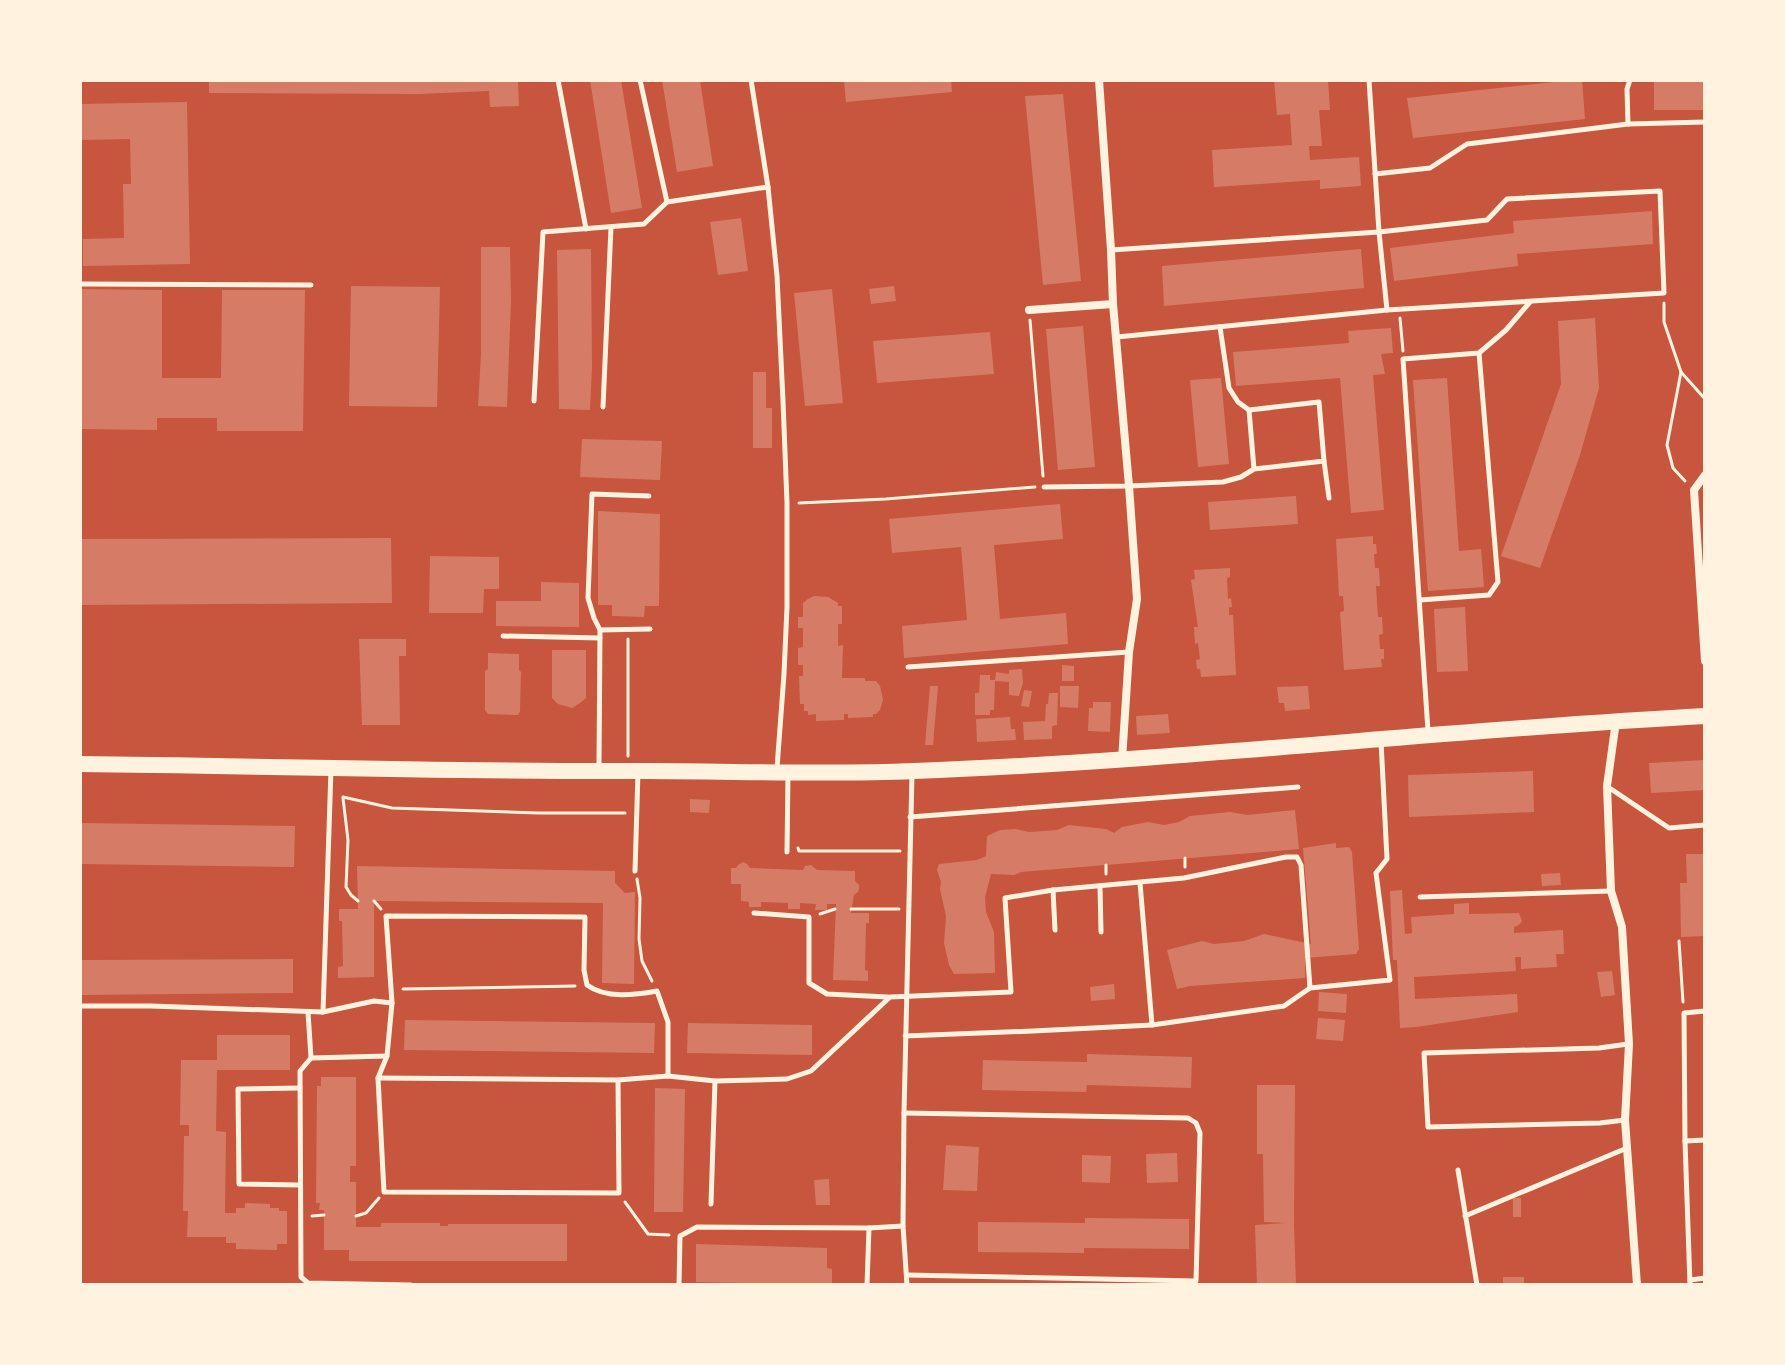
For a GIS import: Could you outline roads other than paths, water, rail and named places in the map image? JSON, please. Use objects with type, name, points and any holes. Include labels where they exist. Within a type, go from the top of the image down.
[{"type":"main road","points":[[80,764],[782,773],[912,771],[1122,760],[1705,716]]},
{"type":"street","points":[[1099,80],[1137,599],[1129,652],[1122,760]]},
{"type":"street","points":[[1029,310],[1113,304]]},
{"type":"street","points":[[1705,475],[1694,490],[1701,536],[1705,661]]},
{"type":"street","points":[[1616,721],[1607,786],[1611,891],[1622,927],[1629,1044],[1625,1120],[1637,1285]]},
{"type":"lane","points":[[558,80],[586,229]]},
{"type":"lane","points":[[640,80],[667,202]]},
{"type":"lane","points":[[751,80],[768,187],[777,276],[787,503],[782,773],[787,852]]},
{"type":"lane","points":[[1099,80],[1107,80]]},
{"type":"lane","points":[[1369,80],[1387,310]]},
{"type":"lane","points":[[1628,124],[1627,89],[1630,80]]},
{"type":"lane","points":[[1375,174],[1430,168],[1467,144],[1628,124],[1705,122]]},
{"type":"lane","points":[[534,401],[543,232],[644,224],[667,202],[768,187]]},
{"type":"lane","points":[[1111,250],[1379,232],[1487,220],[1507,199],[1660,191],[1664,293],[1387,310],[1117,337]]},
{"type":"lane","points":[[603,407],[611,227]]},
{"type":"lane","points":[[80,284],[311,285]]},
{"type":"lane","points":[[1429,736],[1403,359],[1479,353],[1506,330],[1530,302]]},
{"type":"lane","points":[[1220,327],[1229,388],[1238,402],[1249,410],[1319,402],[1329,498]]},
{"type":"lane","points":[[1420,600],[1489,595],[1498,582],[1479,353]]},
{"type":"lane","points":[[1249,410],[1254,469]]},
{"type":"lane","points":[[1044,487],[1223,482],[1254,469],[1324,461]]},
{"type":"lane","points":[[600,771],[600,630],[588,598],[592,494],[649,496]]},
{"type":"lane","points":[[600,630],[650,629]]},
{"type":"lane","points":[[503,636],[600,638]]},
{"type":"lane","points":[[908,667],[1129,652]]},
{"type":"lane","points":[[905,1036],[1152,1025],[1284,1006],[1310,988],[1390,980],[1376,873],[1387,859],[1381,740]]},
{"type":"lane","points":[[323,1012],[331,767]]},
{"type":"lane","points":[[635,871],[638,771]]},
{"type":"lane","points":[[907,1285],[903,1226],[904,1113],[912,771]]},
{"type":"lane","points":[[1607,786],[1669,828],[1705,825]]},
{"type":"lane","points":[[910,817],[1298,787]]},
{"type":"lane","points":[[754,913],[809,917],[809,983],[827,994],[890,997],[1011,992],[1005,898],[1053,890],[1184,878],[1297,857],[1301,865],[1310,988]]},
{"type":"lane","points":[[1140,883],[1152,1025]]},
{"type":"lane","points":[[1100,886],[1101,932]]},
{"type":"lane","points":[[1053,890],[1055,930]]},
{"type":"lane","points":[[1420,897],[1611,891]]},
{"type":"lane","points":[[618,1080],[619,1193],[384,1192],[378,1078],[387,1056],[392,1003],[386,916],[585,917],[584,970],[587,985],[597,992],[637,994],[657,991],[668,1022],[668,1076]]},
{"type":"lane","points":[[378,1078],[618,1080],[668,1076],[715,1081],[787,1079],[811,1071],[890,997]]},
{"type":"lane","points":[[80,1006],[323,1012],[374,1001],[392,1003]]},
{"type":"lane","points":[[1705,1011],[1684,1013],[1690,1283],[1705,1278]]},
{"type":"lane","points":[[308,1012],[311,1058],[300,1071],[301,1277],[308,1283],[411,1285]]},
{"type":"lane","points":[[1625,1120],[1428,1127],[1424,1053],[1599,1048],[1629,1044]]},
{"type":"lane","points":[[311,1058],[387,1056]]},
{"type":"lane","points":[[711,1204],[715,1081]]},
{"type":"lane","points":[[299,1185],[239,1184],[238,1089],[300,1088]]},
{"type":"lane","points":[[904,1113],[1188,1118],[1196,1123],[1200,1133],[1196,1281],[907,1275]]},
{"type":"lane","points":[[1685,1141],[1705,1140]]},
{"type":"lane","points":[[1465,1216],[1627,1148]]},
{"type":"lane","points":[[1458,1170],[1477,1285]]},
{"type":"lane","points":[[679,1285],[680,1236],[697,1227],[903,1226]]},
{"type":"lane","points":[[867,1285],[869,1228]]}]
